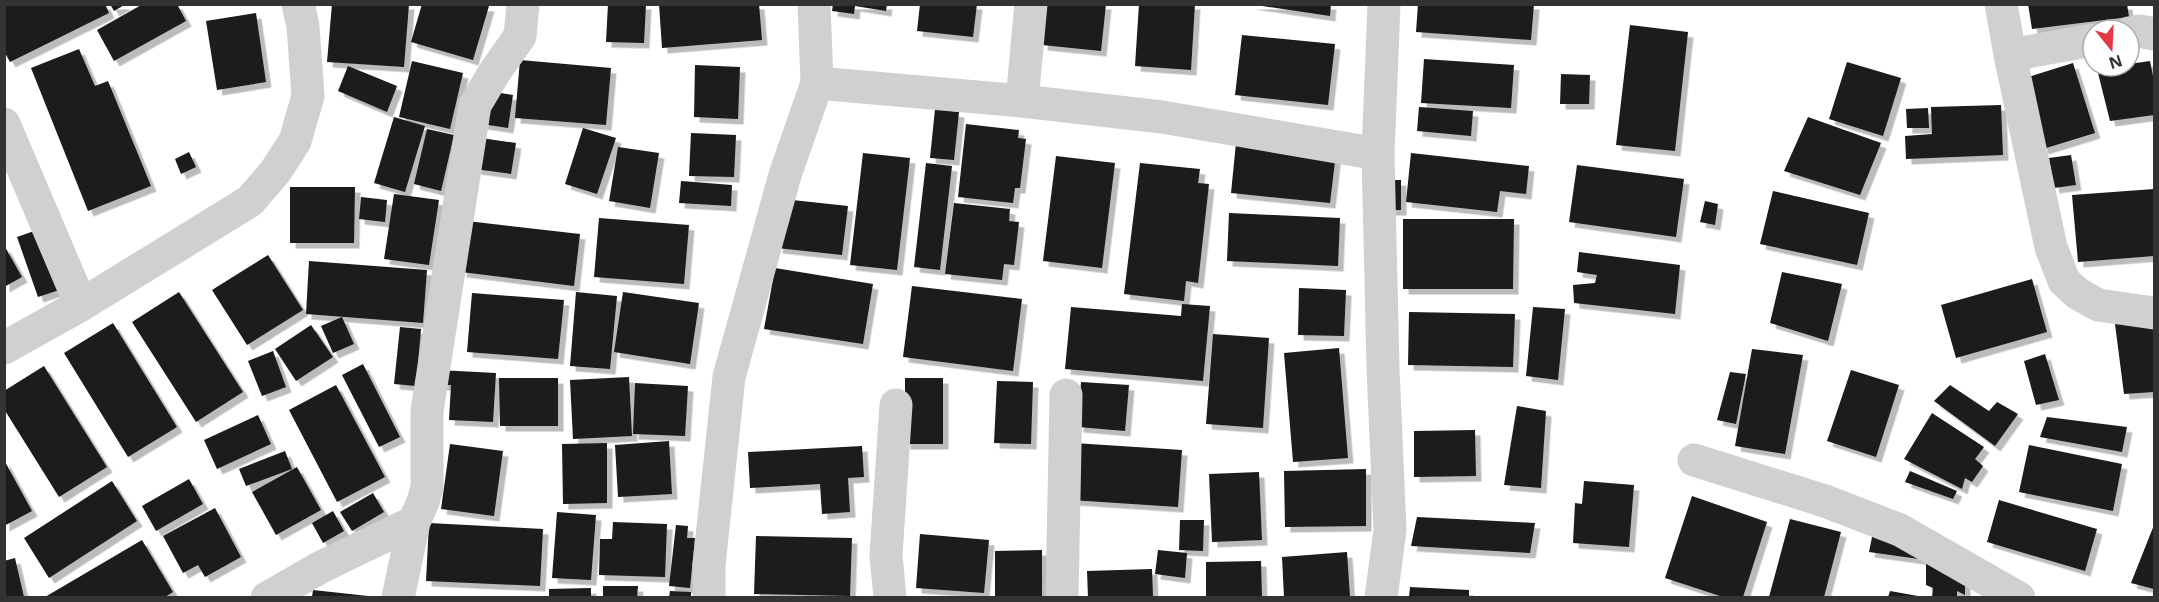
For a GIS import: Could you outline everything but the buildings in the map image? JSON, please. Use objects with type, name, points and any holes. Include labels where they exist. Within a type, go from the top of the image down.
[{"type":"street","points":[[4,348],[81,305],[250,201],[275,172],[295,141],[308,96],[303,26],[298,4]]},
{"type":"street","points":[[398,597],[414,522],[427,487],[427,411],[475,105],[520,36],[523,4]]},
{"type":"street","points":[[709,597],[709,565],[729,377],[785,175],[817,82],[814,4]]},
{"type":"street","points":[[1022,101],[1031,4]]},
{"type":"street","points":[[1381,597],[1390,530],[1383,368],[1378,154],[1384,4]]},
{"type":"street","points":[[2001,4],[2051,247],[2064,281],[2077,293],[2098,305],[2154,312]]},
{"type":"street","points":[[2010,55],[2081,42]]},
{"type":"street","points":[[817,82],[1162,117],[1378,154]]},
{"type":"street","points":[[4,124],[81,305]]},
{"type":"street","points":[[1062,597],[1066,395]]},
{"type":"street","points":[[890,597],[886,555],[896,405]]},
{"type":"street","points":[[1694,460],[1825,501],[1900,530],[2019,597]]},
{"type":"street","points":[[267,597],[321,567],[414,522]]}]
